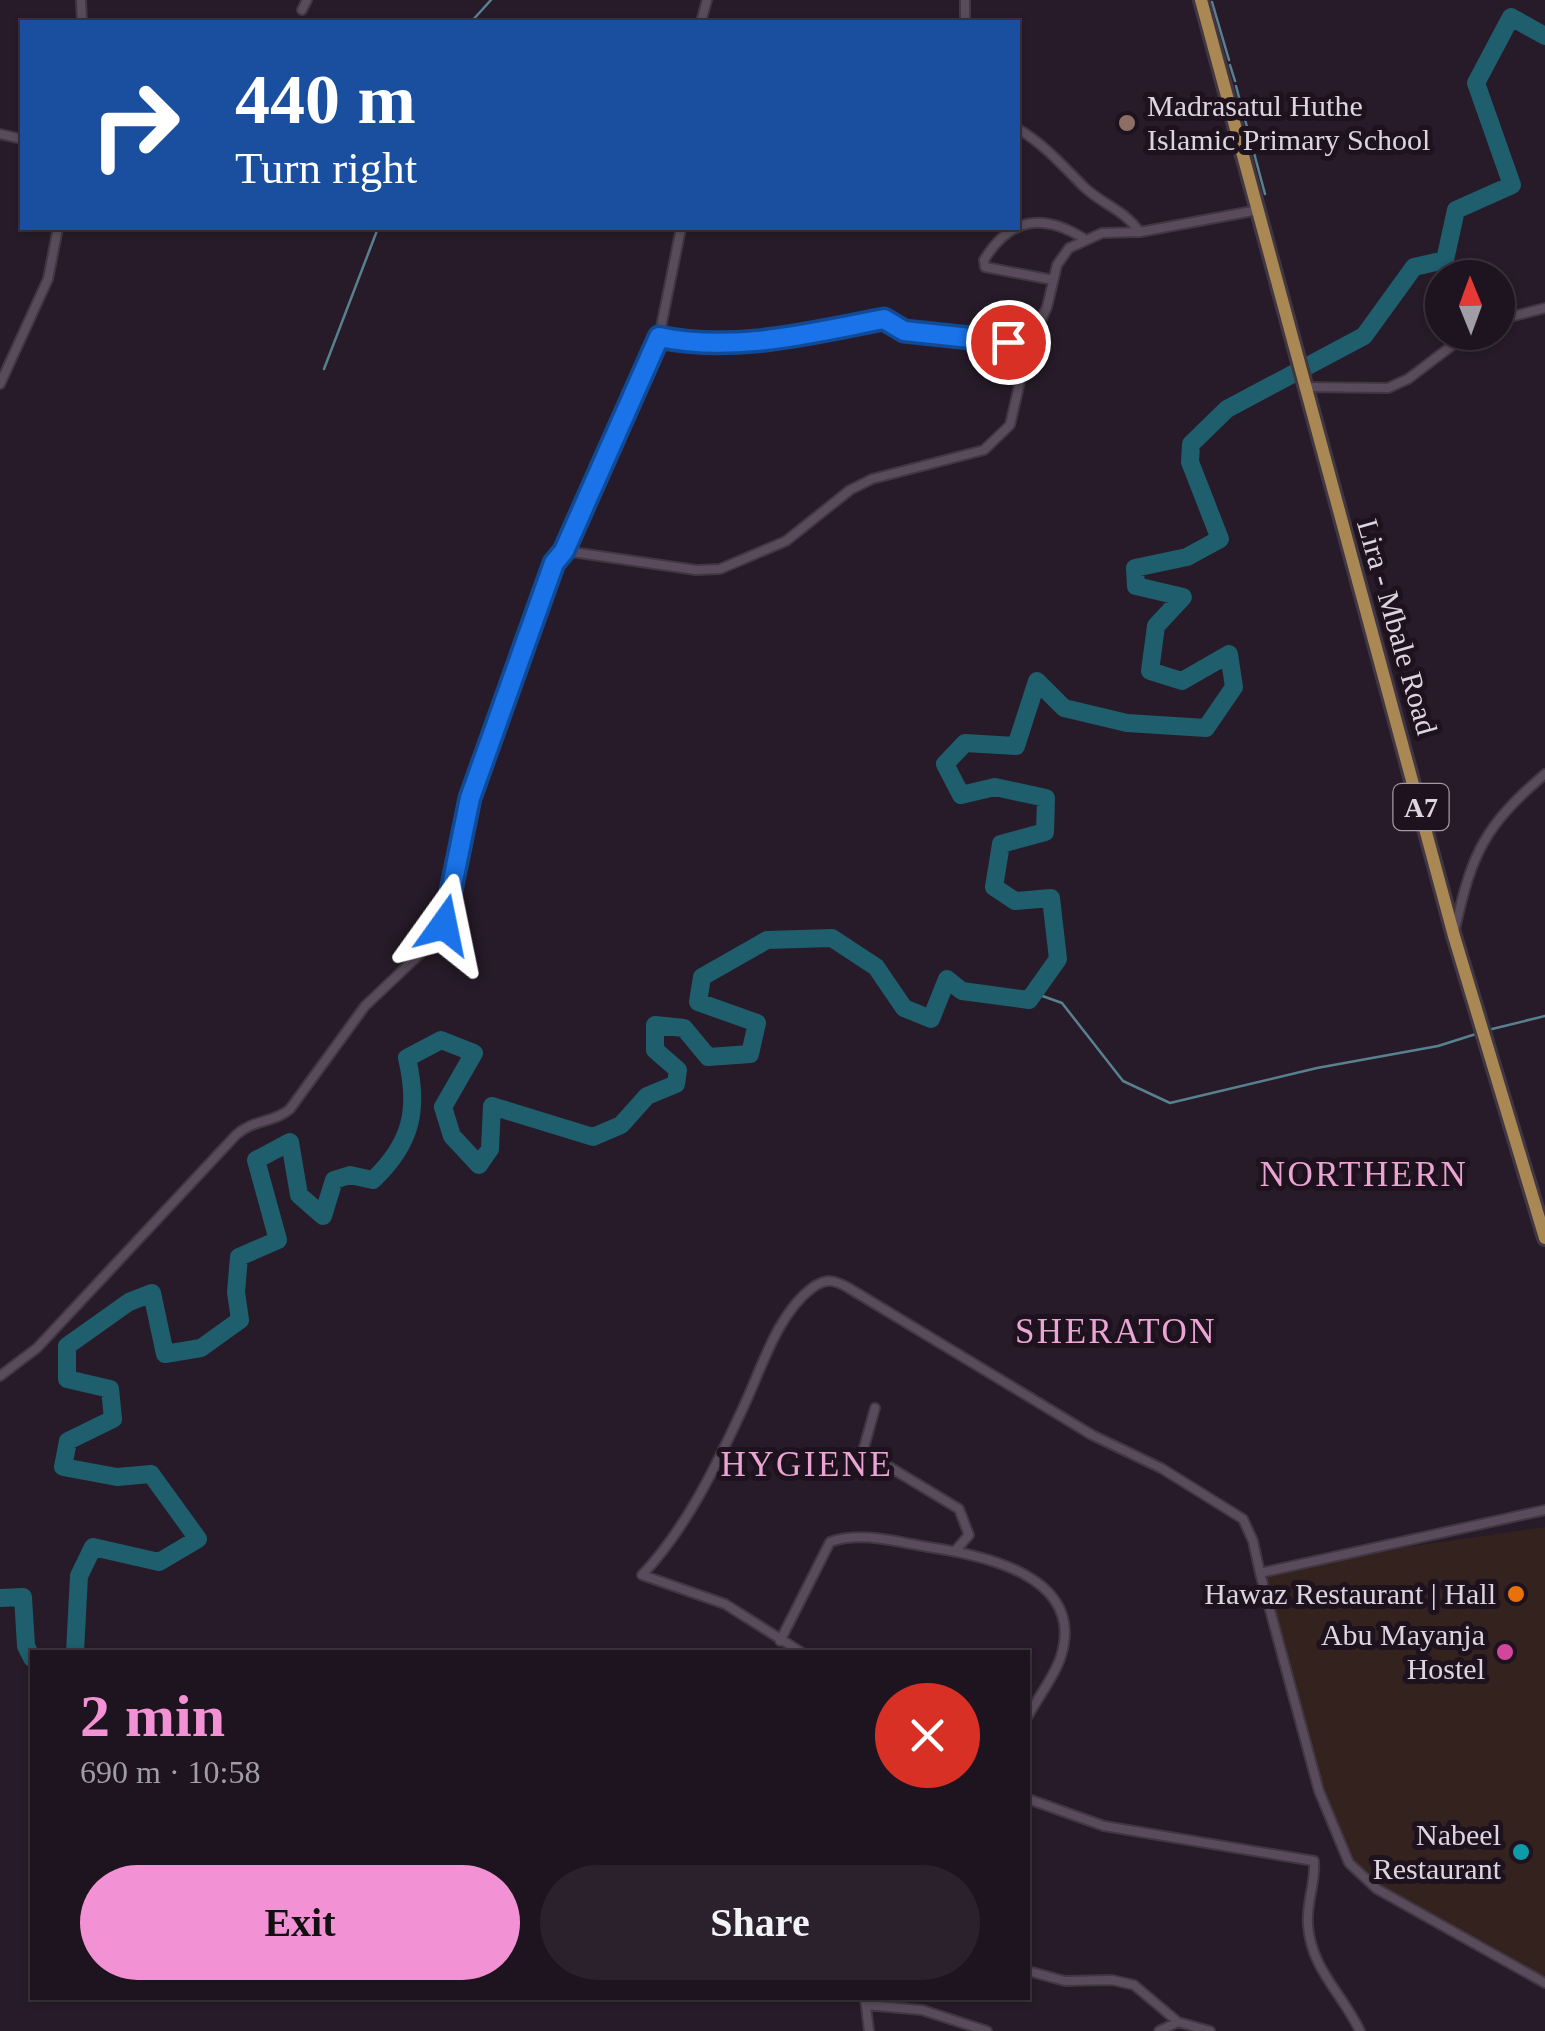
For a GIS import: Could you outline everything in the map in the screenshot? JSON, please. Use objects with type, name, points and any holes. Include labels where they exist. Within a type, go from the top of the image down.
[{"type":"main road","name":"A7","points":[[1200,0],[1301,381]]},
{"type":"main road","name":"Lira - Mbale Road","points":[[1301,381],[1361,582],[1454,936],[1545,1238]]},
{"type":"street","points":[[302,10],[307,0]]},
{"type":"street","points":[[1020,130],[1042,144],[1086,189],[1124,211],[1140,232]]},
{"type":"street","points":[[564,551],[696,570],[720,569],[786,542],[850,490],[872,479],[960,459],[991,446],[1010,425],[1030,345],[1062,257],[1084,238],[1258,210]]},
{"type":"street","points":[[1020,228],[1038,220],[1057,222],[1084,238]]},
{"type":"street","points":[[0,384],[48,279],[58,230]]},
{"type":"street","points":[[0,1376],[38,1348],[236,1134],[253,1122],[282,1116],[290,1109],[364,1006],[438,937],[470,798],[550,572],[564,551],[659,337],[681,230]]},
{"type":"street","points":[[1016,230],[984,260],[985,267],[1052,280]]},
{"type":"street","points":[[1515,316],[1545,308]]},
{"type":"street","points":[[659,337],[690,344],[756,342],[884,319],[904,331],[924,335],[1030,345]]},
{"type":"street","points":[[1301,381],[1388,388],[1408,379],[1446,350]]},
{"type":"street","points":[[1454,936],[1470,866],[1480,847],[1501,814],[1545,774]]},
{"type":"street","points":[[798,1650],[726,1604],[672,1589],[642,1574],[666,1548],[698,1496],[786,1318],[812,1288],[834,1280],[1092,1435],[1161,1468],[1242,1519],[1254,1541],[1319,1790],[1349,1863],[1377,1890],[1545,1984]]},
{"type":"street","points":[[876,1408],[864,1451],[959,1509],[969,1535],[955,1551]]},
{"type":"street","points":[[1260,1573],[1545,1510]]},
{"type":"street","points":[[780,1640],[830,1542],[854,1536],[955,1551],[1023,1572],[1042,1585],[1058,1608],[1062,1622],[1060,1659],[1030,1712]]},
{"type":"street","points":[[1030,1800],[1104,1826],[1314,1862],[1307,1919],[1310,1944],[1321,1973],[1360,2031]]},
{"type":"street","points":[[1030,1972],[1065,1981],[1112,1980],[1134,1985],[1178,2022],[1210,2031]]},
{"type":"street","points":[[869,2031],[866,2001],[922,2010],[987,2031]]},
{"type":"street","points":[[1159,2031],[1178,2022]]},
{"type":"shaded area","points":[[1545,1527],[1545,1975],[1475,1947],[1379,1889],[1353,1863],[1325,1795],[1263,1576],[1302,1562]]},
{"type":"waterway","points":[[473,20],[491,0]]},
{"type":"waterway","points":[[1212,2],[1229,60]]},
{"type":"waterway","points":[[75,1650],[79,1576],[93,1547],[159,1562],[198,1539],[151,1474],[117,1477],[63,1467],[68,1441],[113,1419],[110,1389],[67,1379],[67,1346],[129,1302],[152,1293],[165,1354],[201,1348],[240,1320],[236,1292],[239,1257],[278,1240],[256,1160],[290,1142],[299,1195],[323,1216],[334,1180],[350,1175],[373,1180],[396,1153],[412,1109],[407,1058],[441,1040],[474,1053],[443,1107],[452,1136],[479,1165],[490,1149],[492,1106],[593,1137],[621,1125],[647,1096],[676,1084],[678,1070],[655,1050],[655,1025],[684,1028],[708,1057],[750,1054],[757,1023],[698,1002],[702,977],[767,940],[832,938],[876,967],[904,1008],[931,1019],[947,979],[962,991],[1029,1000],[1058,959],[1051,898],[1015,901],[994,887],[1001,844],[1045,832],[1046,798],[995,787],[961,795],[945,764],[965,743],[1016,746],[1037,681],[1064,708],[1127,723],[1206,728],[1234,687],[1229,654],[1182,681],[1150,671],[1156,626],[1183,597],[1136,586],[1135,568],[1187,557],[1220,539],[1190,462],[1191,444],[1227,409],[1364,336],[1414,267],[1445,260],[1456,210],[1512,185],[1476,83],[1511,17],[1545,36]]},
{"type":"waterway","points":[[1230,65],[1235,81]]},
{"type":"waterway","points":[[1236,86],[1265,194]]},
{"type":"waterway","points":[[324,369],[377,230]]},
{"type":"waterway","points":[[1034,993],[1062,1003],[1123,1081],[1170,1103],[1317,1068],[1438,1046],[1476,1034]]},
{"type":"waterway","points":[[1488,1030],[1545,1016]]},
{"type":"waterway","points":[[0,1598],[23,1597],[30,1654]]},
{"type":"place","name":"Madrasatul Huthe Islamic Primary School","points":[[1127,123]]},
{"type":"place","name":"Hawaz Restaurant | Hall","points":[[1516,1594]]},
{"type":"place","name":"Abu Mayanja Hostel","points":[[1505,1652]]},
{"type":"place","name":"Nabeel Restaurant","points":[[1521,1852]]},
{"type":"district","name":"NORTHERN","points":[[1364,1174]]},
{"type":"district","name":"SHERATON","points":[[1116,1331]]},
{"type":"district","name":"HYGIENE","points":[[807,1464]]},
{"type":"route","points":[[444,925],[470,798],[516,665],[554,563],[564,551],[659,337],[690,344],[756,342],[884,319],[904,331],[924,335],[1008,342]]}]
